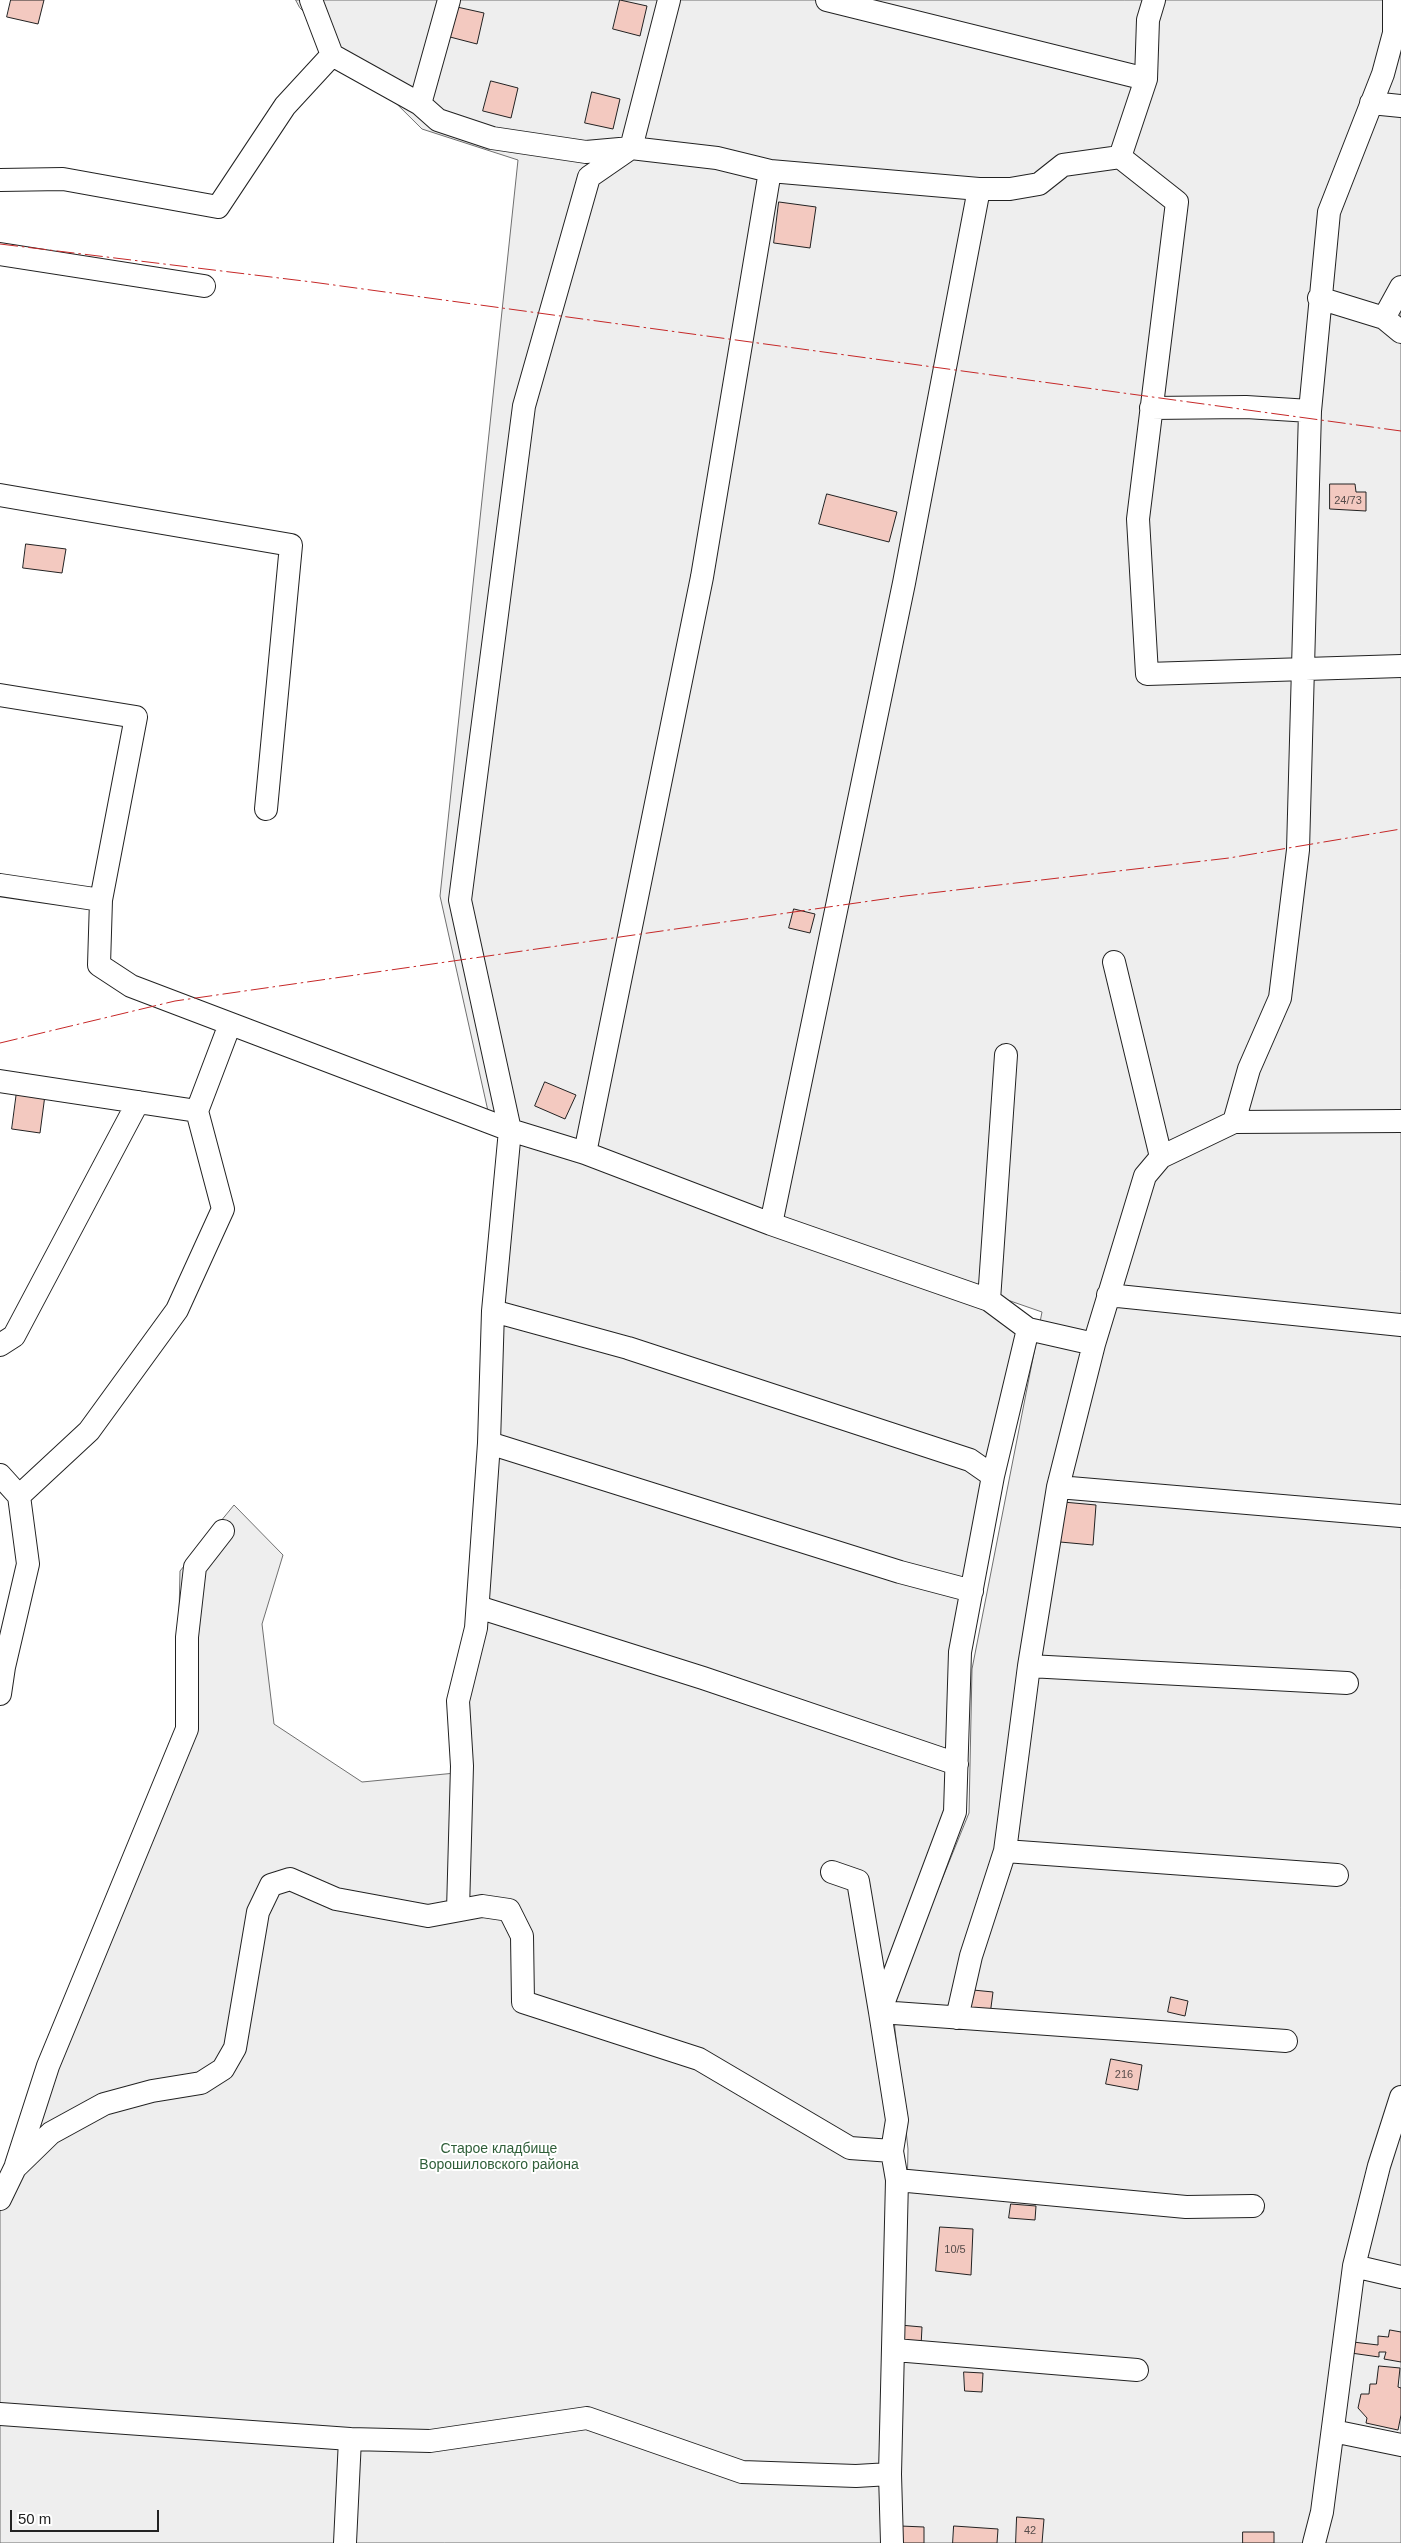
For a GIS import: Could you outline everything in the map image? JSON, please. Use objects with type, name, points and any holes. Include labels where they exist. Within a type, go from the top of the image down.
[{"type":"street","points":[[312,0],[332,55],[420,104],[438,120],[492,138],[586,152],[631,148],[717,158],[770,171],[979,189],[1010,189],[1039,184],[1063,165],[1120,157],[1177,202],[1138,519],[1147,674],[1401,666]]},
{"type":"street","points":[[420,104],[449,0]]},
{"type":"street","points":[[458,1910],[462,1766],[458,1701],[476,1628],[478,1607],[489,1443],[493,1310],[510,1130],[460,900],[524,406],[589,176],[631,148],[669,0]]},
{"type":"street","points":[[827,0],[1146,79]]},
{"type":"street","points":[[1120,157],[1146,79],[1148,20],[1154,0]]},
{"type":"street","points":[[1234,1122],[1249,1069],[1280,998],[1298,850],[1310,412],[1319,298],[1329,212],[1383,74],[1394,33],[1394,0]]},
{"type":"street","points":[[0,180],[63,179],[218,207],[285,106],[332,55]]},
{"type":"street","points":[[1371,103],[1401,106]]},
{"type":"street","points":[[585,1153],[702,578],[770,171]]},
{"type":"street","points":[[771,1224],[904,583],[979,189]]},
{"type":"street","points":[[0,254],[204,286]]},
{"type":"street","points":[[1384,318],[1401,287]]},
{"type":"street","points":[[1319,298],[1384,318],[1401,332]]},
{"type":"street","points":[[1151,408],[1246,407],[1310,412]]},
{"type":"street","points":[[0,495],[291,545],[266,809]]},
{"type":"street","points":[[0,695],[136,716],[100,900],[99,965],[131,986],[510,1130],[585,1153],[771,1224],[989,1300],[1028,1329],[1094,1344]]},
{"type":"street","points":[[0,885],[100,900]]},
{"type":"street","points":[[1114,962],[1161,1157]]},
{"type":"street","points":[[19,1496],[89,1432],[177,1310],[223,1209],[197,1111],[230,1024]]},
{"type":"street","points":[[989,1300],[1006,1054]]},
{"type":"street","points":[[0,1081],[197,1111]]},
{"type":"street","points":[[0,1345],[14,1336],[138,1102]]},
{"type":"street","points":[[957,2018],[971,1956],[1005,1852],[1029,1666],[1058,1488],[1094,1344],[1145,1176],[1161,1157],[1234,1122],[1401,1121]]},
{"type":"street","points":[[1108,1295],[1401,1325]]},
{"type":"street","points":[[493,1310],[628,1348],[970,1460],[993,1476]]},
{"type":"street","points":[[880,2012],[955,1812],[960,1652],[993,1476],[1028,1329]]},
{"type":"street","points":[[489,1443],[900,1572],[972,1591]]},
{"type":"street","points":[[0,1475],[19,1496],[28,1564],[2,1666],[0,1694]]},
{"type":"street","points":[[1058,1488],[1401,1516]]},
{"type":"street","points":[[0,2199],[15,2168],[48,2066],[187,1729],[187,1637],[195,1567],[223,1531]]},
{"type":"street","points":[[478,1607],[703,1678],[957,1764]]},
{"type":"street","points":[[1029,1666],[1347,1684]]},
{"type":"street","points":[[1005,1852],[1337,1874]]},
{"type":"street","points":[[832,1872],[858,1881],[897,2120],[892,2151],[897,2180],[895,2350],[890,2474],[892,2543]]},
{"type":"street","points":[[15,2168],[52,2133],[104,2104],[152,2091],[201,2083],[224,2069],[235,2048],[258,1912],[271,1885],[290,1878],[336,1899],[428,1916],[482,1906],[509,1910],[522,1936],[523,2002],[699,2059],[850,2148],[892,2151]]},
{"type":"street","points":[[880,2012],[1286,2041]]},
{"type":"street","points":[[1314,2543],[1322,2512],[1334,2431],[1354,2266],[1379,2166],[1400,2101]]},
{"type":"street","points":[[897,2180],[1186,2207],[1253,2206]]},
{"type":"street","points":[[1354,2266],[1401,2277]]},
{"type":"street","points":[[895,2350],[1137,2370]]},
{"type":"street","points":[[0,2414],[350,2439],[430,2441],[587,2418],[742,2472],[856,2476],[890,2474]]},
{"type":"street","points":[[1334,2431],[1401,2446]]},
{"type":"street","points":[[345,2543],[350,2439]]},
{"type":"green space","points":[[296,0],[1401,0],[1401,2543],[899,2543],[908,2149],[892,2002],[969,1813],[972,1669],[1042,1312],[490,1120],[440,896],[518,160],[422,129],[300,8]]},
{"type":"green space","name":"Старое кладбище Ворошиловского района","points":[[512,1134],[988,1306],[1020,1331],[956,1656],[952,1807],[873,2010],[894,2122],[889,2543],[0,2543],[0,2186],[183,1726],[178,1660],[180,1571],[234,1505],[283,1555],[262,1624],[274,1724],[362,1782],[466,1772],[462,1702]]},
{"type":"building","points":[[11,0],[44,0],[38,24],[7,17]]},
{"type":"building","points":[[620,0],[647,6],[640,36],[613,29]]},
{"type":"building","points":[[457,7],[484,13],[477,44],[450,37]]},
{"type":"building","points":[[491,81],[518,88],[511,118],[483,111]]},
{"type":"building","points":[[592,92],[620,99],[613,129],[585,123]]},
{"type":"building","points":[[779,202],[816,207],[810,248],[774,243]]},
{"type":"building","points":[[1330,484],[1355,484],[1356,492],[1366,492],[1366,511],[1330,509]]},
{"type":"building","points":[[827,494],[897,512],[889,542],[819,524]]},
{"type":"building","points":[[26,544],[66,549],[62,573],[23,568]]},
{"type":"building","points":[[794,909],[815,914],[810,933],[789,928]]},
{"type":"building","points":[[545,1082],[576,1095],[565,1119],[535,1106]]},
{"type":"building","points":[[17,1091],[45,1095],[40,1133],[12,1129]]},
{"type":"building","points":[[1063,1502],[1096,1505],[1093,1545],[1060,1542]]},
{"type":"building","points":[[973,1990],[993,1992],[990,2015],[970,2013]]},
{"type":"building","points":[[1171,1997],[1188,2001],[1185,2016],[1168,2012]]},
{"type":"building","points":[[1111,2059],[1142,2065],[1138,2090],[1106,2084]]},
{"type":"building","points":[[1011,2204],[1036,2206],[1035,2220],[1009,2218]]},
{"type":"building","points":[[940,2227],[973,2229],[971,2275],[936,2271]]},
{"type":"building","points":[[900,2325],[922,2327],[921,2346],[899,2345]]},
{"type":"building","points":[[1390,2330],[1401,2332],[1401,2362],[1384,2359],[1386,2352],[1379,2352],[1379,2357],[1351,2353],[1353,2342],[1378,2345],[1378,2336],[1388,2337]]},
{"type":"building","points":[[1379,2366],[1400,2368],[1398,2387],[1401,2388],[1401,2415],[1398,2430],[1366,2423],[1367,2418],[1358,2408],[1361,2394],[1369,2394],[1370,2384],[1376,2384]]},
{"type":"building","points":[[964,2372],[983,2373],[982,2392],[965,2391]]},
{"type":"building","points":[[1017,2517],[1044,2519],[1042,2543],[1016,2543]]},
{"type":"building","points":[[900,2526],[924,2527],[924,2543],[899,2543]]},
{"type":"building","points":[[954,2526],[998,2529],[997,2543],[953,2543]]},
{"type":"building","points":[[1243,2532],[1274,2532],[1274,2543],[1243,2543]]},
{"type":"power","points":[[0,244],[312,282],[1401,431]]},
{"type":"power","points":[[0,1043],[175,1001],[905,896],[1229,858],[1401,829]]}]
